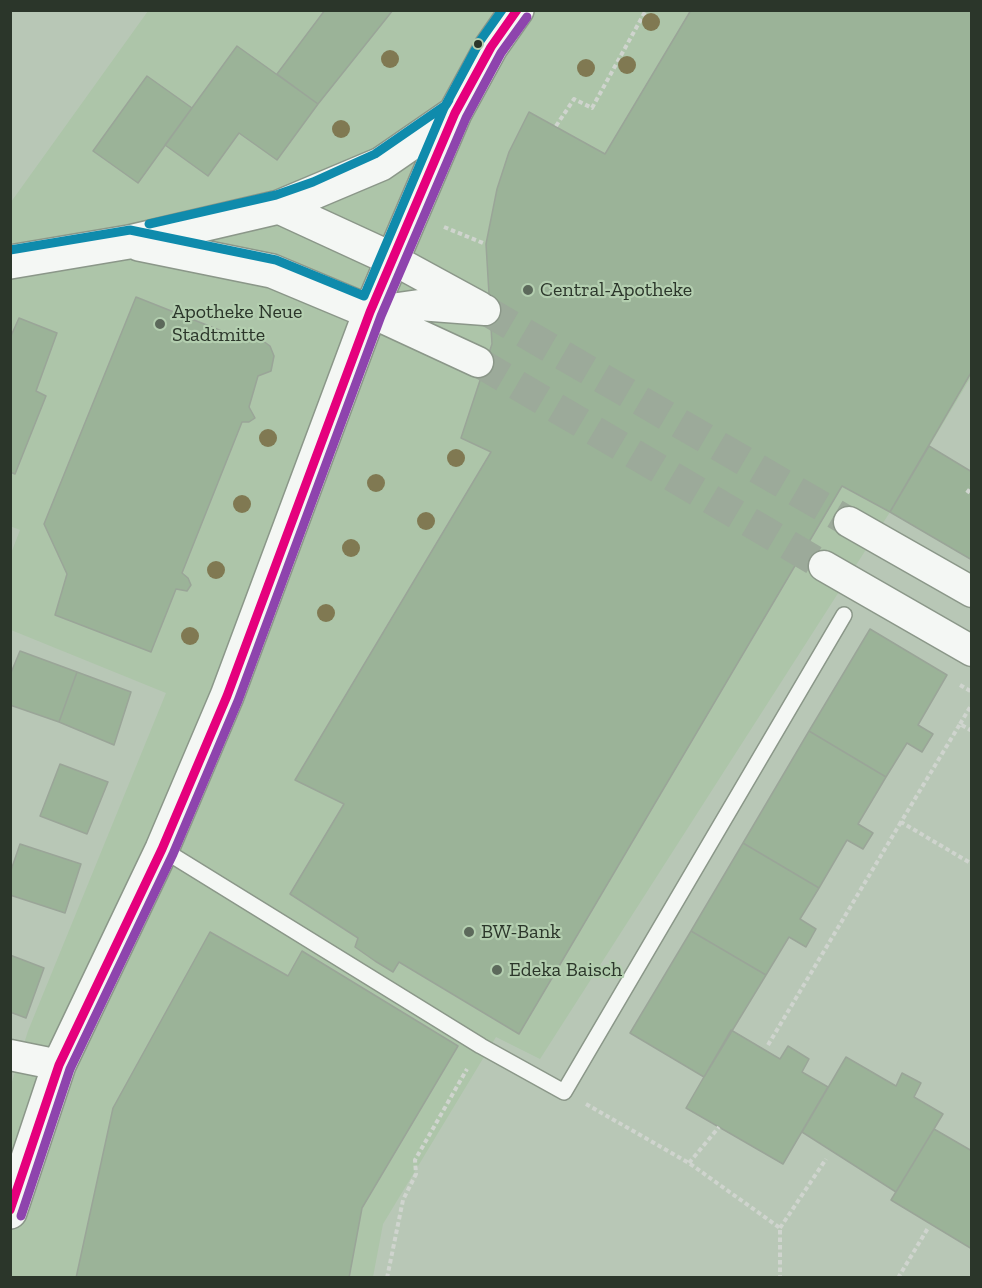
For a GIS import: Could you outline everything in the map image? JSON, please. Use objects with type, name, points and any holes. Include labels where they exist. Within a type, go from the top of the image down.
[{"type":"main road","points":[[10,1212],[59,1065],[162,849],[227,696],[370,312],[392,259],[455,113],[491,47],[518,10]]},
{"type":"main road","points":[[10,262],[129,242],[279,207],[381,164],[455,113]]},
{"type":"main road","points":[[279,207],[392,259]]},
{"type":"main road","points":[[129,242],[273,271],[370,312]]},
{"type":"street","points":[[370,312],[419,305],[485,310],[392,259]]},
{"type":"street","points":[[370,312],[478,362]]},
{"type":"street","points":[[972,592],[858,527],[833,570],[972,651]]},
{"type":"street","points":[[10,1055],[59,1065]]},
{"type":"lane","points":[[162,849],[481,1046],[564,1092],[844,615]]},
{"type":"path","points":[[556,126],[574,99],[592,108],[646,10]]},
{"type":"path","points":[[967,493],[972,486]]},
{"type":"path","points":[[768,1045],[972,704]]},
{"type":"path","points":[[960,724],[972,731]]},
{"type":"path","points":[[901,822],[972,864]]},
{"type":"path","points":[[387,1278],[403,1200],[416,1174],[415,1160],[481,1046]]},
{"type":"path","points":[[564,1092],[689,1163],[780,1228]]},
{"type":"path","points":[[689,1163],[718,1127]]},
{"type":"path","points":[[780,1278],[780,1228],[826,1159]]},
{"type":"path","points":[[897,1278],[928,1228]]},
{"type":"shaded area","points":[[148,11],[971,11],[971,377],[890,512],[540,1059],[496,1037],[383,1224],[373,1277],[11,1277],[11,1085],[28,1031],[166,693],[11,630],[10,556],[20,530],[10,526],[11,202]]},
{"type":"building","points":[[325,10],[393,10],[318,104],[277,74]]},
{"type":"building","points":[[691,10],[972,10],[972,371],[890,512],[842,486],[519,1034],[399,962],[393,972],[375,961],[355,947],[358,938],[290,894],[344,804],[295,780],[491,452],[461,438],[492,344],[486,244],[497,189],[509,152],[529,112],[605,154]]},
{"type":"building","points":[[237,46],[318,104],[277,160],[239,133],[208,176],[165,145]]},
{"type":"building","points":[[147,76],[192,108],[138,183],[93,151]]},
{"type":"building","points":[[136,297],[242,339],[259,338],[270,346],[274,356],[271,371],[258,376],[249,407],[255,418],[249,422],[242,422],[182,573],[191,585],[187,591],[176,589],[151,652],[55,615],[67,574],[44,524]]},
{"type":"building","points":[[19,318],[57,333],[36,391],[46,396],[15,474],[10,472],[10,338]]},
{"type":"building","points":[[929,446],[972,472],[972,560],[890,512]]},
{"type":"building","points":[[870,629],[947,675],[918,725],[933,734],[922,752],[907,743],[886,777],[809,731]]},
{"type":"building","points":[[20,651],[77,672],[59,722],[10,705],[10,675]]},
{"type":"building","points":[[77,672],[131,692],[114,745],[59,722]]},
{"type":"building","points":[[809,731],[886,777],[858,824],[873,833],[863,849],[847,840],[819,888],[743,843]]},
{"type":"building","points":[[60,764],[108,782],[87,834],[40,816]]},
{"type":"building","points":[[743,843],[819,888],[800,919],[816,929],[806,947],[789,937],[766,975],[691,931]]},
{"type":"building","points":[[20,844],[81,864],[65,913],[10,895],[10,873]]},
{"type":"building","points":[[691,931],[766,975],[704,1077],[630,1033]]},
{"type":"building","points":[[210,932],[288,976],[302,951],[458,1046],[362,1208],[349,1278],[76,1278],[113,1108]]},
{"type":"building","points":[[10,955],[44,968],[26,1018],[10,1012]]},
{"type":"building","points":[[731,1030],[780,1059],[788,1046],[809,1059],[802,1072],[828,1087],[783,1164],[686,1108]]},
{"type":"building","points":[[846,1057],[896,1086],[902,1073],[921,1083],[914,1097],[943,1114],[896,1192],[802,1132]]},
{"type":"building","points":[[934,1129],[972,1151],[972,1249],[891,1200]]},
{"type":"tunnel","points":[[485,310],[849,522]]},
{"type":"tunnel","points":[[478,362],[824,566]]},
{"type":"transit line","points":[[10,250],[130,230],[276,260],[364,296],[444,108],[480,41],[502,10]]},
{"type":"transit line","points":[[10,1210],[59,1065],[162,849],[227,696],[370,312],[455,113],[491,47],[517,10]]},
{"type":"transit line","points":[[21,1216],[70,1069],[173,854],[238,701],[381,316],[466,118],[501,53],[527,17]]},
{"type":"transit line","points":[[149,224],[276,195],[313,182],[375,154],[446,105],[449,100]]},
{"type":"place","name":"Central-Apotheke","points":[[528,290]]},
{"type":"place","name":"Apotheke Neue Stadtmitte","points":[[160,324]]},
{"type":"place","name":"BW-Bank","points":[[469,932]]},
{"type":"place","name":"Edeka Baisch","points":[[497,970]]}]
